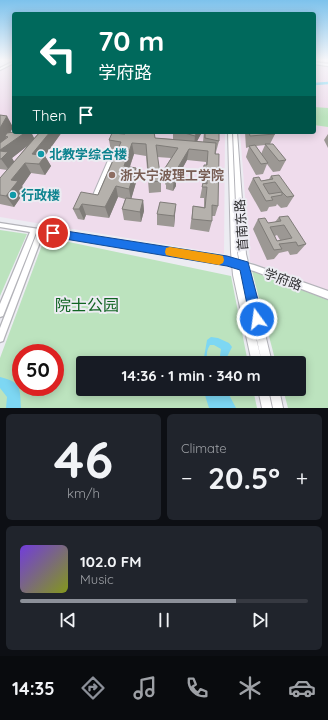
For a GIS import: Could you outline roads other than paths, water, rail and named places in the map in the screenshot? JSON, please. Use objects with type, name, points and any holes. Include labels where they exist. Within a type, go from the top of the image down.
[{"type":"main road","name":"首南东路","points":[[230,134],[236,263],[256,356]]},
{"type":"main road","name":"首南东路","points":[[236,134],[244,266],[265,356]]},
{"type":"main road","points":[[264,396],[267,408]]},
{"type":"main road","points":[[275,396],[278,408]]},
{"type":"street","points":[[94,198],[113,154]]},
{"type":"street","name":"学府路","points":[[0,225],[236,263],[328,295]]},
{"type":"street","points":[[0,313],[38,230]]},
{"type":"street","points":[[0,338],[38,230]]},
{"type":"water","points":[[211,337],[218,338],[229,343],[232,347],[228,356],[220,356],[221,349],[214,345],[210,345],[207,356],[204,356],[207,340]]},
{"type":"water","points":[[0,377],[12,381],[12,396],[20,396],[21,408],[6,408],[7,397],[0,388]]},
{"type":"water","points":[[205,396],[230,396],[236,408],[209,408]]},
{"type":"waterway","points":[[316,84],[328,83]]},
{"type":"place","name":"北教学综合楼","points":[[41,154]]},
{"type":"place","name":"浙大宁波理工学院","points":[[112,175]]},
{"type":"place","name":"行政楼","points":[[13,195]]},
{"type":"park label","name":"院士公园","points":[[87,305]]}]
